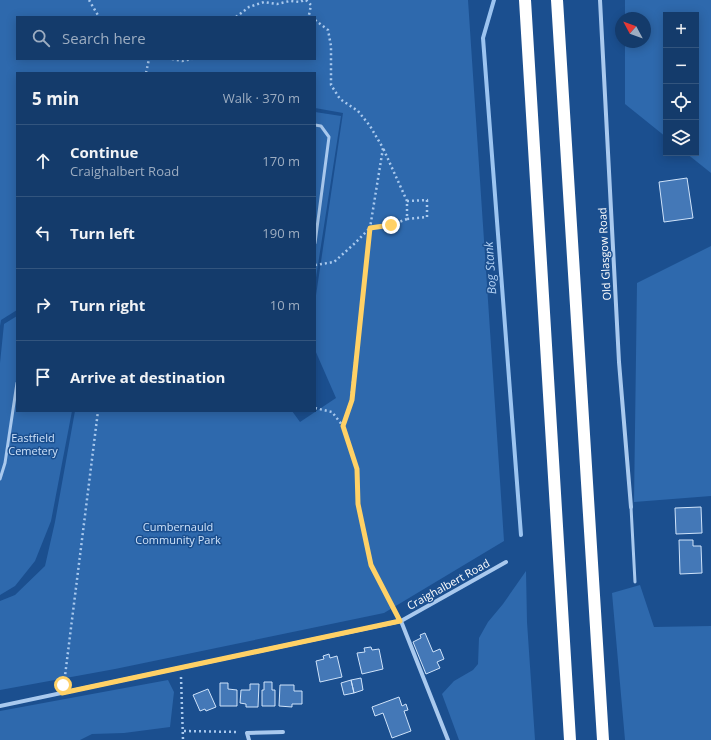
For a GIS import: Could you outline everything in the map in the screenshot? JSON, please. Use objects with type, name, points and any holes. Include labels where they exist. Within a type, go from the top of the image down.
[{"type":"highway","points":[[524,0],[570,740]]},
{"type":"highway","points":[[557,0],[603,740]]},
{"type":"street","name":"Old Glasgow Road","points":[[600,0],[619,362],[631,507]]},
{"type":"street","name":"Craighalbert Road","points":[[0,706],[400,621],[506,562]]},
{"type":"street","points":[[400,621],[448,740]]},
{"type":"street","points":[[249,740],[248,732],[283,732]]},
{"type":"lane","points":[[316,125],[321,126],[329,137],[316,235]]},
{"type":"lane","points":[[0,479],[5,464],[16,390]]},
{"type":"lane","points":[[631,507],[635,582]]},
{"type":"path","points":[[89,0],[98,16]]},
{"type":"path","points":[[237,16],[249,7],[264,2],[277,4],[289,1],[300,2],[305,0],[311,5],[310,16]]},
{"type":"path","points":[[316,21],[328,30],[331,46],[331,85],[340,99],[358,111],[370,126],[383,148],[407,201],[407,219]]},
{"type":"path","points":[[146,72],[148,60]]},
{"type":"path","points":[[177,60],[187,60]]},
{"type":"path","points":[[343,426],[352,400],[370,228],[383,148]]},
{"type":"path","points":[[316,265],[334,262],[370,228],[391,225],[407,219],[428,217],[427,200],[407,201]]},
{"type":"path","points":[[316,408],[332,412],[343,426],[357,469],[358,504],[371,565],[400,621]]},
{"type":"path","points":[[62,693],[98,412]]},
{"type":"path","points":[[181,668],[184,740]]},
{"type":"path","points":[[184,731],[248,732]]},
{"type":"green space","name":"Cumbernauld Community Park","points":[[0,0],[468,0],[504,541],[384,613],[115,669],[0,690],[0,601],[15,595],[45,566],[55,522],[75,412],[293,412],[300,422],[336,398],[316,352],[316,295],[343,113],[316,108],[316,72],[16,72],[16,311],[1,320],[0,326]]},
{"type":"green space","points":[[625,0],[711,0],[711,173],[690,156],[699,156],[699,12],[663,12],[663,135],[625,104],[625,48],[651,48],[651,12],[625,12]]},
{"type":"green space","points":[[316,112],[341,116],[316,278]]},
{"type":"green space","points":[[711,246],[711,496],[634,502],[637,283]]},
{"type":"green space","name":"Eastfield Cemetery","points":[[16,317],[16,412],[72,412],[51,521],[35,561],[15,586],[0,595],[0,363],[4,324]]},
{"type":"green space","points":[[526,571],[527,622],[535,740],[459,740],[442,694],[454,681],[473,670],[478,664],[479,638],[488,622],[503,604]]},
{"type":"green space","points":[[640,585],[654,627],[711,626],[711,740],[625,740],[612,593]]},
{"type":"green space","points":[[168,680],[174,692],[170,727],[124,733],[92,734],[80,740],[0,740],[0,711]]},
{"type":"building","points":[[687,178],[693,218],[664,222],[659,182]]},
{"type":"building","points":[[701,507],[702,533],[676,534],[675,508]]},
{"type":"building","points":[[679,540],[693,540],[693,546],[701,546],[702,573],[680,574]]},
{"type":"building","points":[[425,633],[433,652],[440,649],[444,659],[437,662],[440,668],[426,674],[413,642],[421,638],[420,635]]},
{"type":"building","points":[[371,647],[372,650],[379,649],[383,669],[362,674],[357,653],[365,652],[364,648]]},
{"type":"building","points":[[329,654],[330,658],[337,656],[342,677],[320,682],[316,661],[324,659],[323,656]]},
{"type":"building","points":[[361,678],[363,690],[354,693],[351,680]]},
{"type":"building","points":[[351,680],[354,693],[344,695],[341,683]]},
{"type":"building","points":[[264,682],[272,682],[272,690],[275,690],[275,706],[262,706],[262,690],[264,690]]},
{"type":"building","points":[[220,683],[228,683],[228,689],[237,690],[237,706],[220,706]]},
{"type":"building","points":[[250,684],[259,684],[258,707],[246,707],[246,704],[240,703],[241,690],[250,690]]},
{"type":"building","points":[[280,685],[294,685],[294,691],[302,691],[302,704],[292,704],[292,707],[279,706]]},
{"type":"building","points":[[208,689],[216,707],[206,711],[205,709],[200,711],[193,695]]},
{"type":"building","points":[[399,697],[402,706],[406,704],[408,710],[404,711],[411,731],[392,738],[383,713],[375,716],[372,707]]},
{"type":"waterway","name":"Bog Stank","points":[[494,0],[483,38],[521,535]]},
{"type":"route","points":[[63,685],[62,693],[400,621],[371,565],[358,504],[357,469],[343,426],[352,400],[370,228],[391,225]]}]
